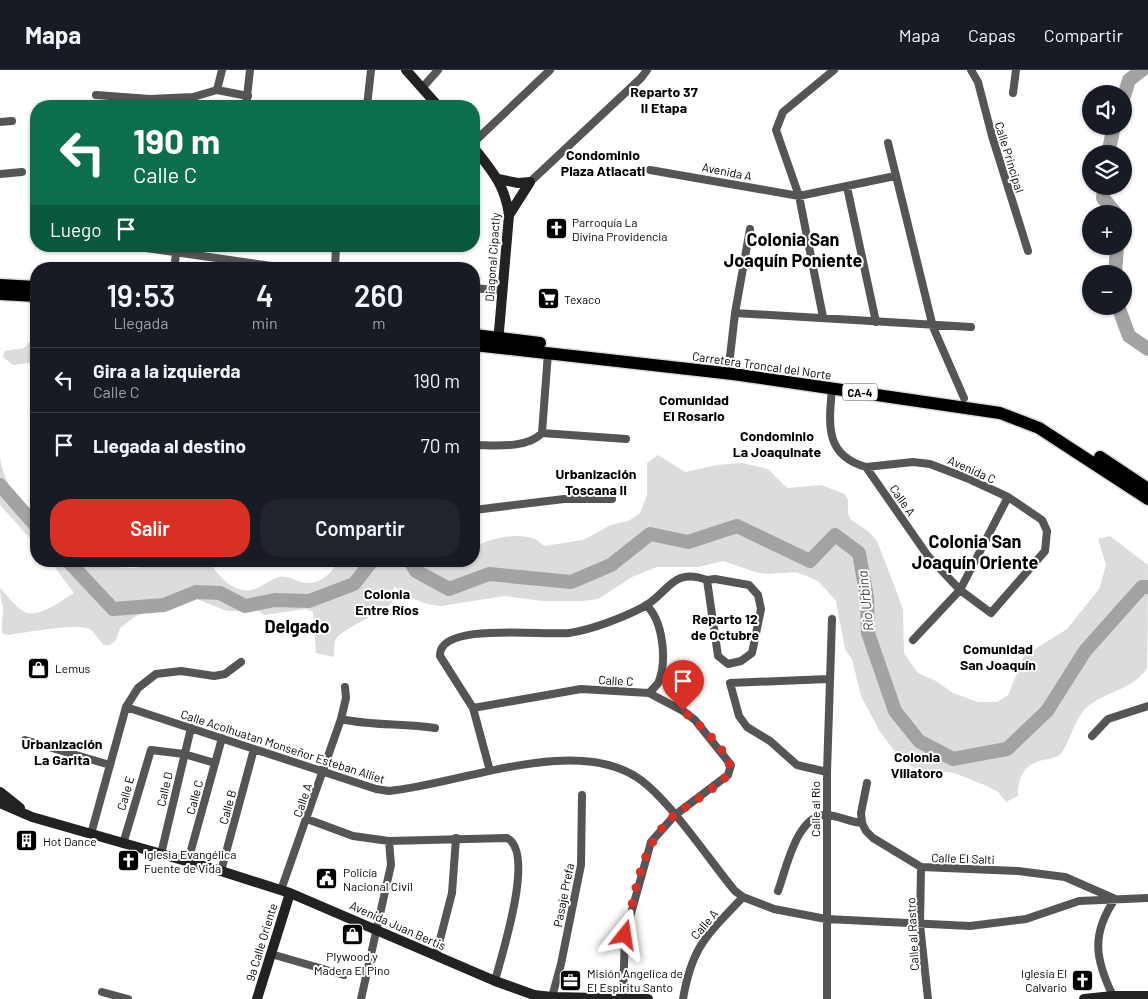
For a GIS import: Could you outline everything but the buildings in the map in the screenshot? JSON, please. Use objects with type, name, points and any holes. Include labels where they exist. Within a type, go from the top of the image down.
[{"type":"main road","points":[[406,70],[432,100]]},
{"type":"main road","name":"Diagonal Cipactly","points":[[480,156],[498,179],[506,196],[509,215],[498,343]]},
{"type":"main road","points":[[498,179],[518,183],[530,182]]},
{"type":"main road","points":[[509,215],[530,182]]},
{"type":"main road","points":[[0,285],[30,287]]},
{"type":"main road","points":[[0,294],[30,296]]},
{"type":"main road","name":"CA-4","points":[[480,338],[498,343]]},
{"type":"main road","name":"CA-4","points":[[480,344],[498,343]]},
{"type":"main road","name":"Carretera Troncal del Norte","points":[[498,343],[548,353],[729,370],[832,388],[1000,413],[1038,428],[1148,499]]},
{"type":"main road","name":"Carretera Troncal del Norte","points":[[498,343],[964,398],[1012,410],[1032,418],[1066,436],[1148,489]]},
{"type":"main road","points":[[0,792],[32,818]]},
{"type":"main road","name":"Avenida Juan Bertis","points":[[0,803],[32,818],[188,861],[285,891],[378,929],[494,981],[534,995],[648,999]]},
{"type":"main road","points":[[0,811],[32,818]]},
{"type":"main road","name":"9a Calle Oriente","points":[[257,999],[271,954],[285,891]]},
{"type":"main road","points":[[1084,999],[1113,996],[1148,997]]},
{"type":"street","points":[[217,90],[222,70]]},
{"type":"street","points":[[247,100],[250,70]]},
{"type":"street","points":[[368,100],[371,70]]},
{"type":"street","points":[[422,88],[438,70]]},
{"type":"street","points":[[480,136],[550,70]]},
{"type":"street","points":[[530,182],[641,78],[647,70]]},
{"type":"street","points":[[823,318],[800,196],[776,130],[783,112],[834,70]]},
{"type":"street","name":"Calle Principal","points":[[971,70],[978,82],[992,136],[1028,251]]},
{"type":"street","points":[[1012,93],[1016,70]]},
{"type":"street","points":[[176,100],[193,98],[217,90],[248,96]]},
{"type":"street","points":[[96,95],[130,100]]},
{"type":"street","points":[[0,122],[12,121]]},
{"type":"street","points":[[888,143],[932,327],[964,398]]},
{"type":"street","name":"Avenida A","points":[[650,170],[692,175],[800,196]]},
{"type":"street","points":[[0,174],[22,172]]},
{"type":"street","points":[[800,196],[895,176]]},
{"type":"street","points":[[847,187],[876,322]]},
{"type":"street","points":[[729,370],[735,313],[750,229]]},
{"type":"street","points":[[165,252],[238,262]]},
{"type":"street","points":[[175,262],[176,254]]},
{"type":"street","points":[[480,289],[503,291]]},
{"type":"street","points":[[735,313],[971,328]]},
{"type":"street","points":[[480,445],[526,442],[536,439],[542,433],[548,353]]},
{"type":"street","name":"Calle A","points":[[832,388],[830,422],[834,444],[846,459],[866,467],[928,556],[960,590],[991,613]]},
{"type":"street","points":[[542,433],[626,439]]},
{"type":"street","name":"Avenida C","points":[[866,467],[913,462],[930,464],[1008,497],[1042,520],[1048,538],[1042,555],[991,613]]},
{"type":"street","points":[[913,640],[960,590],[1008,497]]},
{"type":"street","points":[[480,509],[564,499],[612,499]]},
{"type":"street","points":[[490,771],[473,708],[440,656],[439,650],[450,640],[475,634],[570,633],[592,628],[646,605],[673,582],[682,577],[697,577],[749,585],[758,595],[760,609],[752,653],[741,662],[728,664],[718,656],[707,580]]},
{"type":"street","points":[[646,605],[655,617],[662,650],[662,672],[658,684],[649,693]]},
{"type":"street","name":"Calle al Rio","points":[[827,999],[826,772],[828,679],[832,619]]},
{"type":"street","points":[[91,834],[126,707],[138,688],[156,674],[182,671],[214,676],[225,674],[241,662]]},
{"type":"street","points":[[826,772],[797,765],[784,756],[770,741],[747,727],[739,716],[730,684],[828,679]]},
{"type":"street","name":"Calle A","points":[[285,891],[341,719],[346,698],[344,687]]},
{"type":"street","name":"Calle C","points":[[473,708],[581,689],[649,693],[683,711],[695,720],[731,764],[728,775],[675,815]]},
{"type":"street","points":[[1092,736],[1106,721],[1148,706]]},
{"type":"street","name":"Calle Acolhuatan Monseñor Esteban Alliet","points":[[126,707],[376,789],[389,791],[557,760],[602,763],[638,778],[655,793],[675,815],[735,892],[774,909],[826,919],[970,926],[1012,922],[1079,901],[1148,898]]},
{"type":"street","points":[[341,719],[366,724],[404,723],[435,728]]},
{"type":"street","name":"Calle D","points":[[161,854],[191,728]]},
{"type":"street","name":"Calle C","points":[[188,861],[222,738]]},
{"type":"street","points":[[25,740],[110,765]]},
{"type":"street","name":"Calle B","points":[[221,871],[254,749]]},
{"type":"street","name":"Calle E","points":[[123,844],[151,750],[184,754]]},
{"type":"street","points":[[184,754],[215,763]]},
{"type":"street","points":[[778,892],[794,845],[801,831],[816,818],[827,814],[862,823],[861,813],[867,782]]},
{"type":"street","name":"Pasaje Prefa","points":[[552,997],[561,964],[581,865],[582,795]]},
{"type":"street","points":[[623,997],[625,935],[647,853],[656,835],[675,815]]},
{"type":"street","points":[[307,819],[353,836],[389,841],[456,838],[507,838],[512,841],[518,852],[516,901],[494,981]]},
{"type":"street","name":"Calle El Salti","points":[[862,823],[873,838],[921,867],[1018,871],[1065,877],[1115,899]]},
{"type":"street","points":[[436,955],[452,893],[456,838]]},
{"type":"street","points":[[361,999],[392,865],[389,841]]},
{"type":"street","name":"Calle al Rastro","points":[[921,867],[920,925],[928,999]]},
{"type":"street","name":"Calle A","points":[[683,999],[694,954],[705,938],[743,897]]},
{"type":"street","points":[[1113,996],[1101,971],[1098,948],[1100,923],[1115,899]]},
{"type":"street","points":[[271,954],[344,975]]},
{"type":"street","points":[[102,992],[128,999]]},
{"type":"shaded area","points":[[30,342],[30,363],[13,365],[3,357],[5,351],[24,348]]},
{"type":"shaded area","points":[[658,455],[685,472],[717,465],[742,463],[768,469],[787,488],[821,485],[845,494],[848,500],[848,514],[851,520],[868,531],[877,541],[899,598],[903,610],[904,653],[918,673],[936,681],[953,693],[978,702],[997,702],[1008,695],[1024,656],[1067,629],[1099,589],[1106,565],[1098,539],[1110,536],[1148,565],[1147,668],[1127,686],[1102,697],[1087,707],[1078,719],[1062,752],[1058,756],[1036,762],[1027,768],[1023,772],[1019,783],[1018,796],[1006,802],[998,792],[954,773],[915,768],[903,762],[879,730],[861,696],[852,659],[845,649],[836,601],[819,582],[795,572],[768,574],[755,572],[723,561],[698,567],[657,567],[632,577],[598,599],[543,601],[505,596],[441,606],[427,604],[404,595],[394,586],[392,603],[338,636],[335,641],[334,657],[316,653],[313,612],[306,609],[264,615],[258,611],[227,611],[192,597],[136,616],[120,628],[116,640],[110,645],[104,645],[91,630],[85,628],[39,630],[9,635],[3,634],[2,631],[3,609],[0,588],[17,606],[29,613],[49,608],[74,593],[54,567],[213,567],[232,586],[243,590],[253,590],[282,577],[313,583],[328,575],[334,567],[480,567],[480,544],[487,541],[503,537],[520,536],[536,540],[544,546],[583,540],[611,525],[630,520],[640,513],[647,495],[647,463]]},
{"type":"shaded area","points":[[0,458],[8,484],[30,514],[30,538],[0,505]]},
{"type":"waterway","points":[[1127,85],[1129,80],[1142,70]]},
{"type":"waterway","points":[[1110,145],[1112,135]]},
{"type":"waterway","points":[[1103,195],[1103,198],[1109,205]]},
{"type":"waterway","points":[[1116,255],[1116,265]]},
{"type":"waterway","points":[[1121,315],[1129,336],[1148,349]]},
{"type":"waterway","name":"Río Urbina","points":[[0,485],[30,519]]},
{"type":"waterway","name":"Río Urbina","points":[[414,567],[416,571],[449,589],[489,574],[571,582],[611,565],[650,534],[688,542],[737,526],[810,561],[835,535],[859,553],[867,598],[868,633],[895,711],[919,741],[953,759],[1007,749],[1047,711],[1085,651],[1142,587],[1148,587]]},
{"type":"waterway","name":"Río Urbina","points":[[74,567],[113,609],[164,605],[196,592],[220,593],[245,606],[275,600],[309,601],[354,584],[367,567]]},
{"type":"place","name":"Parroquía La Divina Providencia","points":[[556,229]]},
{"type":"place","name":"Texaco","points":[[548,299]]},
{"type":"place","name":"Lemus","points":[[39,668]]},
{"type":"place","name":"Hot Dance","points":[[27,841]]},
{"type":"place","name":"Iglesia Evangélica Fuente de Vida","points":[[128,861]]},
{"type":"place","name":"Policía Nacional Civil","points":[[327,879]]},
{"type":"place","name":"Plywood y Madera El Pino","points":[[352,935]]},
{"type":"place","name":"Misión Angelica de El Espiritu Santo","points":[[571,980]]},
{"type":"place","name":"Iglesia El Calvario","points":[[1083,980]]},
{"type":"district","name":"Reparto 37 II Etapa","points":[[664,100]]},
{"type":"district","name":"Condominio Plaza Atlacatl","points":[[603,162]]},
{"type":"district","name":"Colonia San Joaquín Poniente","points":[[793,249]]},
{"type":"district","name":"Comunidad El Rosario","points":[[694,408]]},
{"type":"district","name":"Condominio La Joaquinate","points":[[777,444]]},
{"type":"district","name":"Urbanización Toscana II","points":[[596,482]]},
{"type":"district","name":"Colonia San Joaquín Oriente","points":[[975,551]]},
{"type":"district","name":"Colonia Entre Ríos","points":[[387,602]]},
{"type":"district","name":"Delgado","points":[[297,626]]},
{"type":"district","name":"Reparto 12 de Octubre","points":[[725,626]]},
{"type":"district","name":"Comunidad San Joaquín","points":[[998,656]]},
{"type":"district","name":"Urbanización La Garita","points":[[62,752]]},
{"type":"district","name":"Colonia Villatoro","points":[[917,764]]},
{"type":"route","points":[[625,935],[651,842],[675,815],[730,772],[731,764],[728,758],[705,730],[683,711]]}]
